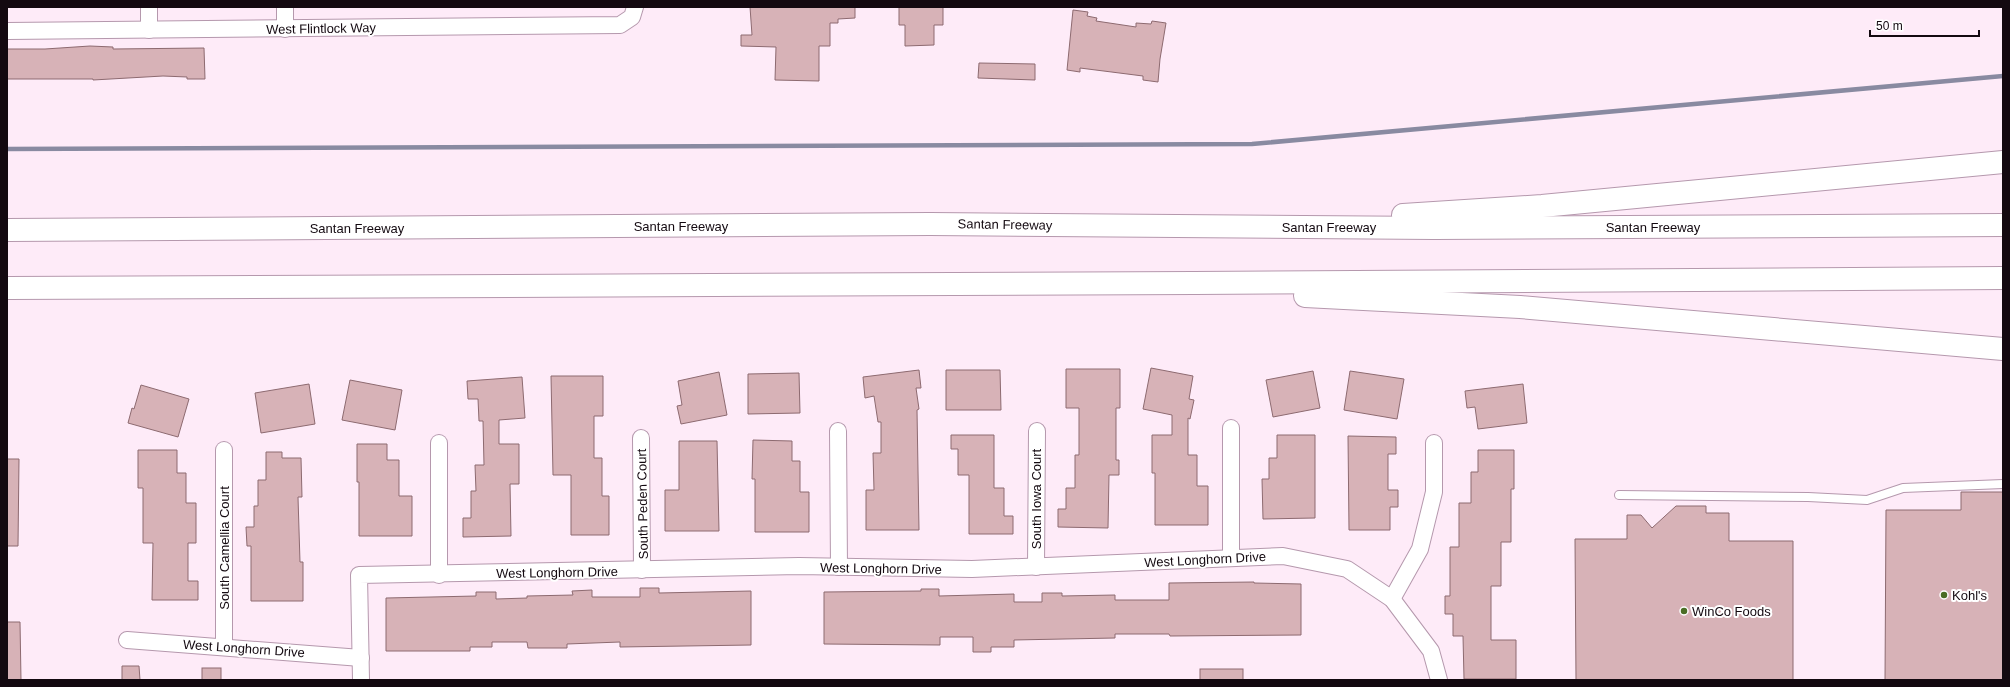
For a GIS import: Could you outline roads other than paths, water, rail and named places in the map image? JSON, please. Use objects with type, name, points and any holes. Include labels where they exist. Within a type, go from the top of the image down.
[{"type":"highway","points":[[1254,227],[1542,206],[2003,162]]},
{"type":"highway","points":[[7,216],[271,229]]},
{"type":"highway","name":"Santan Freeway","points":[[7,230],[930,224],[1435,228],[2003,225]]},
{"type":"highway","points":[[7,288],[2003,278]]},
{"type":"highway","points":[[1194,283],[1285,295],[1520,307],[2003,349]]},
{"type":"highway","points":[[7,300],[164,288]]},
{"type":"street","points":[[149,7],[149,30]]},
{"type":"street","points":[[285,7],[285,29]]},
{"type":"street","name":"West Flintlock Way","points":[[7,31],[620,26],[634,12]]},
{"type":"street","points":[[1231,428],[1231,558]]},
{"type":"street","points":[[838,431],[839,567]]},
{"type":"street","name":"South Iowa Court","points":[[1036,567],[1037,431]]},
{"type":"street","name":"South Peden Court","points":[[641,438],[642,570]]},
{"type":"street","points":[[439,443],[439,574]]},
{"type":"street","points":[[1392,599],[1420,549],[1434,492],[1434,443]]},
{"type":"street","name":"South Camellia Court","points":[[224,450],[224,646]]},
{"type":"street","name":"West Longhorn Drive","points":[[128,640],[224,646],[361,658],[359,576],[839,567],[972,569],[1283,556],[1347,569],[1392,599],[1431,651],[1439,680]]},
{"type":"street","points":[[361,658],[361,680]]},
{"type":"lane","points":[[1619,496],[1808,497],[1867,500],[1903,488],[2003,484]]},
{"type":"waterway","points":[[7,149],[1252,144],[2003,76]]},
{"type":"place","name":"Kohl's","points":[[1944,595]]},
{"type":"place","name":"WinCo Foods","points":[[1684,611]]}]
